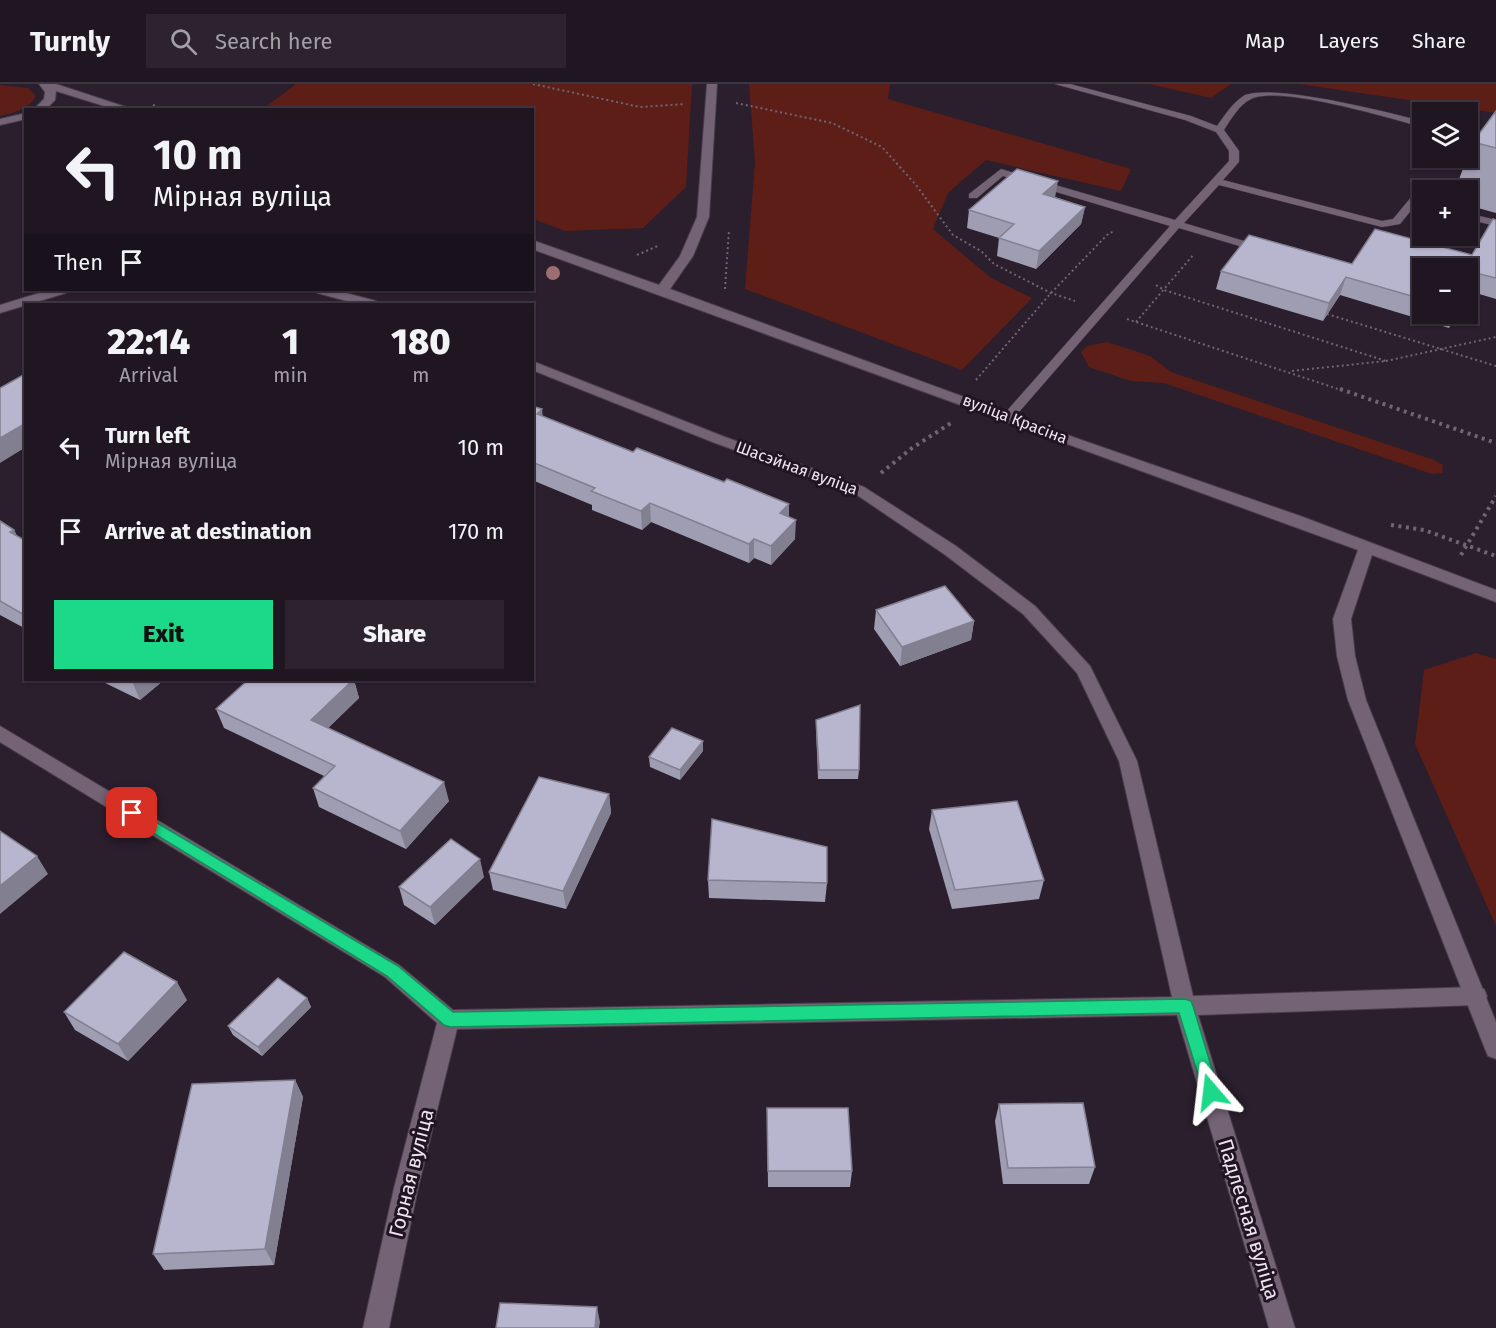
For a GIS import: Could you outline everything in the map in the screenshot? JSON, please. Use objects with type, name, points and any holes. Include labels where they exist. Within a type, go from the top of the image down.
[{"type":"street","points":[[40,108],[49,100],[51,92],[44,84]]},
{"type":"street","points":[[44,84],[123,108]]},
{"type":"street","points":[[662,290],[678,272],[697,238],[703,217],[712,84]]},
{"type":"street","points":[[0,123],[24,117]]},
{"type":"street","points":[[0,123],[24,122]]},
{"type":"street","name":"вуліца Красіна","points":[[534,245],[1496,596]]},
{"type":"street","points":[[0,309],[58,291]]},
{"type":"street","points":[[326,291],[368,303]]},
{"type":"street","name":"Шасэйная вуліца","points":[[534,366],[720,440],[859,490],[950,550],[1029,610],[1084,670],[1128,761],[1185,1006]]},
{"type":"street","points":[[1367,547],[1342,619],[1346,656],[1357,700],[1496,1049]]},
{"type":"street","points":[[4,741],[392,971],[450,1020],[1185,1006],[1476,996]]},
{"type":"street","name":"Падлесная вуліца","points":[[1185,1006],[1282,1328]]},
{"type":"street","name":"Горная вуліца","points":[[375,1328],[406,1188],[450,1020]]},
{"type":"lane","points":[[1008,417],[1133,272],[1234,162],[1234,151],[1219,130],[1188,118],[1060,84]]},
{"type":"lane","points":[[1219,130],[1238,105],[1250,96],[1266,92],[1296,95],[1412,122]]},
{"type":"lane","points":[[973,196],[1001,172],[1267,251]]},
{"type":"lane","points":[[1216,181],[1382,224],[1396,222],[1412,208]]},
{"type":"lane","points":[[1478,219],[1496,223]]},
{"type":"path","points":[[533,84],[640,107],[736,103],[832,123],[882,147],[916,185],[953,236],[981,251],[994,264],[1051,293],[1496,443]]},
{"type":"path","points":[[736,93],[736,103]]},
{"type":"path","points":[[971,386],[1051,293],[1109,233],[1134,229],[1164,239]]},
{"type":"path","points":[[1133,272],[1164,290],[1386,361]]},
{"type":"path","points":[[1327,314],[1496,366]]},
{"type":"path","points":[[1287,371],[1386,361],[1445,350],[1496,337]]},
{"type":"path","points":[[859,490],[912,448],[959,418]]},
{"type":"path","points":[[1466,546],[1496,496]]},
{"type":"shaded area","points":[[296,84],[692,84],[686,187],[643,228],[565,231],[534,219],[534,108],[264,108]]},
{"type":"shaded area","points":[[749,84],[890,84],[888,99],[1131,169],[1121,191],[986,160],[948,193],[933,229],[991,278],[1032,298],[962,370],[745,289],[755,162]]},
{"type":"shaded area","points":[[1149,84],[1231,84],[1211,98]]},
{"type":"shaded area","points":[[1299,84],[1496,84],[1496,113],[1478,110],[1478,102],[1421,102]]},
{"type":"shaded area","points":[[0,85],[28,88],[36,96],[16,112],[0,116]]},
{"type":"shaded area","points":[[1107,342],[1150,356],[1171,372],[1434,460],[1443,465],[1442,473],[1432,474],[1164,383],[1131,381],[1089,367],[1081,352],[1087,346]]},
{"type":"shaded area","points":[[1476,653],[1496,659],[1496,926],[1415,744],[1424,670]]},
{"type":"building","points":[[1496,111],[1496,148],[1478,143],[1478,135]]},
{"type":"building","points":[[1017,169],[1058,181],[1043,194],[1085,207],[1039,251],[999,238],[1014,224],[969,210]]},
{"type":"building","points":[[1493,219],[1496,220],[1496,278],[1478,274],[1478,258],[1412,258],[1412,296],[1346,277],[1329,303],[1221,271],[1249,235],[1352,264],[1375,229],[1412,239],[1412,246],[1438,246],[1472,255]]},
{"type":"building","points":[[24,375],[24,424],[0,438],[0,388]]},
{"type":"building","points":[[534,407],[542,409],[537,414],[633,452],[637,448],[724,482],[727,479],[789,504],[780,513],[796,520],[771,546],[754,539],[749,544],[650,503],[641,511],[591,491],[595,488],[534,463]]},
{"type":"building","points":[[0,521],[14,530],[10,532],[24,540],[24,615],[0,601]]},
{"type":"building","points":[[945,586],[974,621],[902,647],[876,610]]},
{"type":"building","points":[[247,681],[352,681],[311,720],[444,782],[400,831],[313,788],[335,766],[216,709]]},
{"type":"building","points":[[860,705],[859,770],[819,770],[816,720]]},
{"type":"building","points":[[672,728],[703,741],[680,770],[649,757]]},
{"type":"building","points":[[539,777],[609,794],[563,891],[489,872]]},
{"type":"building","points":[[1017,801],[1044,880],[955,890],[932,810]]},
{"type":"building","points":[[712,819],[827,847],[827,883],[708,880]]},
{"type":"building","points":[[0,831],[37,856],[0,886]]},
{"type":"building","points":[[451,839],[480,859],[430,907],[399,887]]},
{"type":"building","points":[[124,952],[177,982],[118,1044],[64,1012]]},
{"type":"building","points":[[278,978],[307,998],[258,1047],[228,1026]]},
{"type":"building","points":[[295,1080],[265,1249],[153,1254],[192,1084]]},
{"type":"building","points":[[1083,1103],[1095,1167],[1008,1168],[999,1104]]},
{"type":"building","points":[[767,1108],[848,1108],[852,1171],[768,1171]]},
{"type":"building","points":[[500,1303],[597,1307],[595,1328],[496,1328]]},
{"type":"route","points":[[132,813],[392,971],[450,1020],[1185,1006],[1211,1092]]}]
